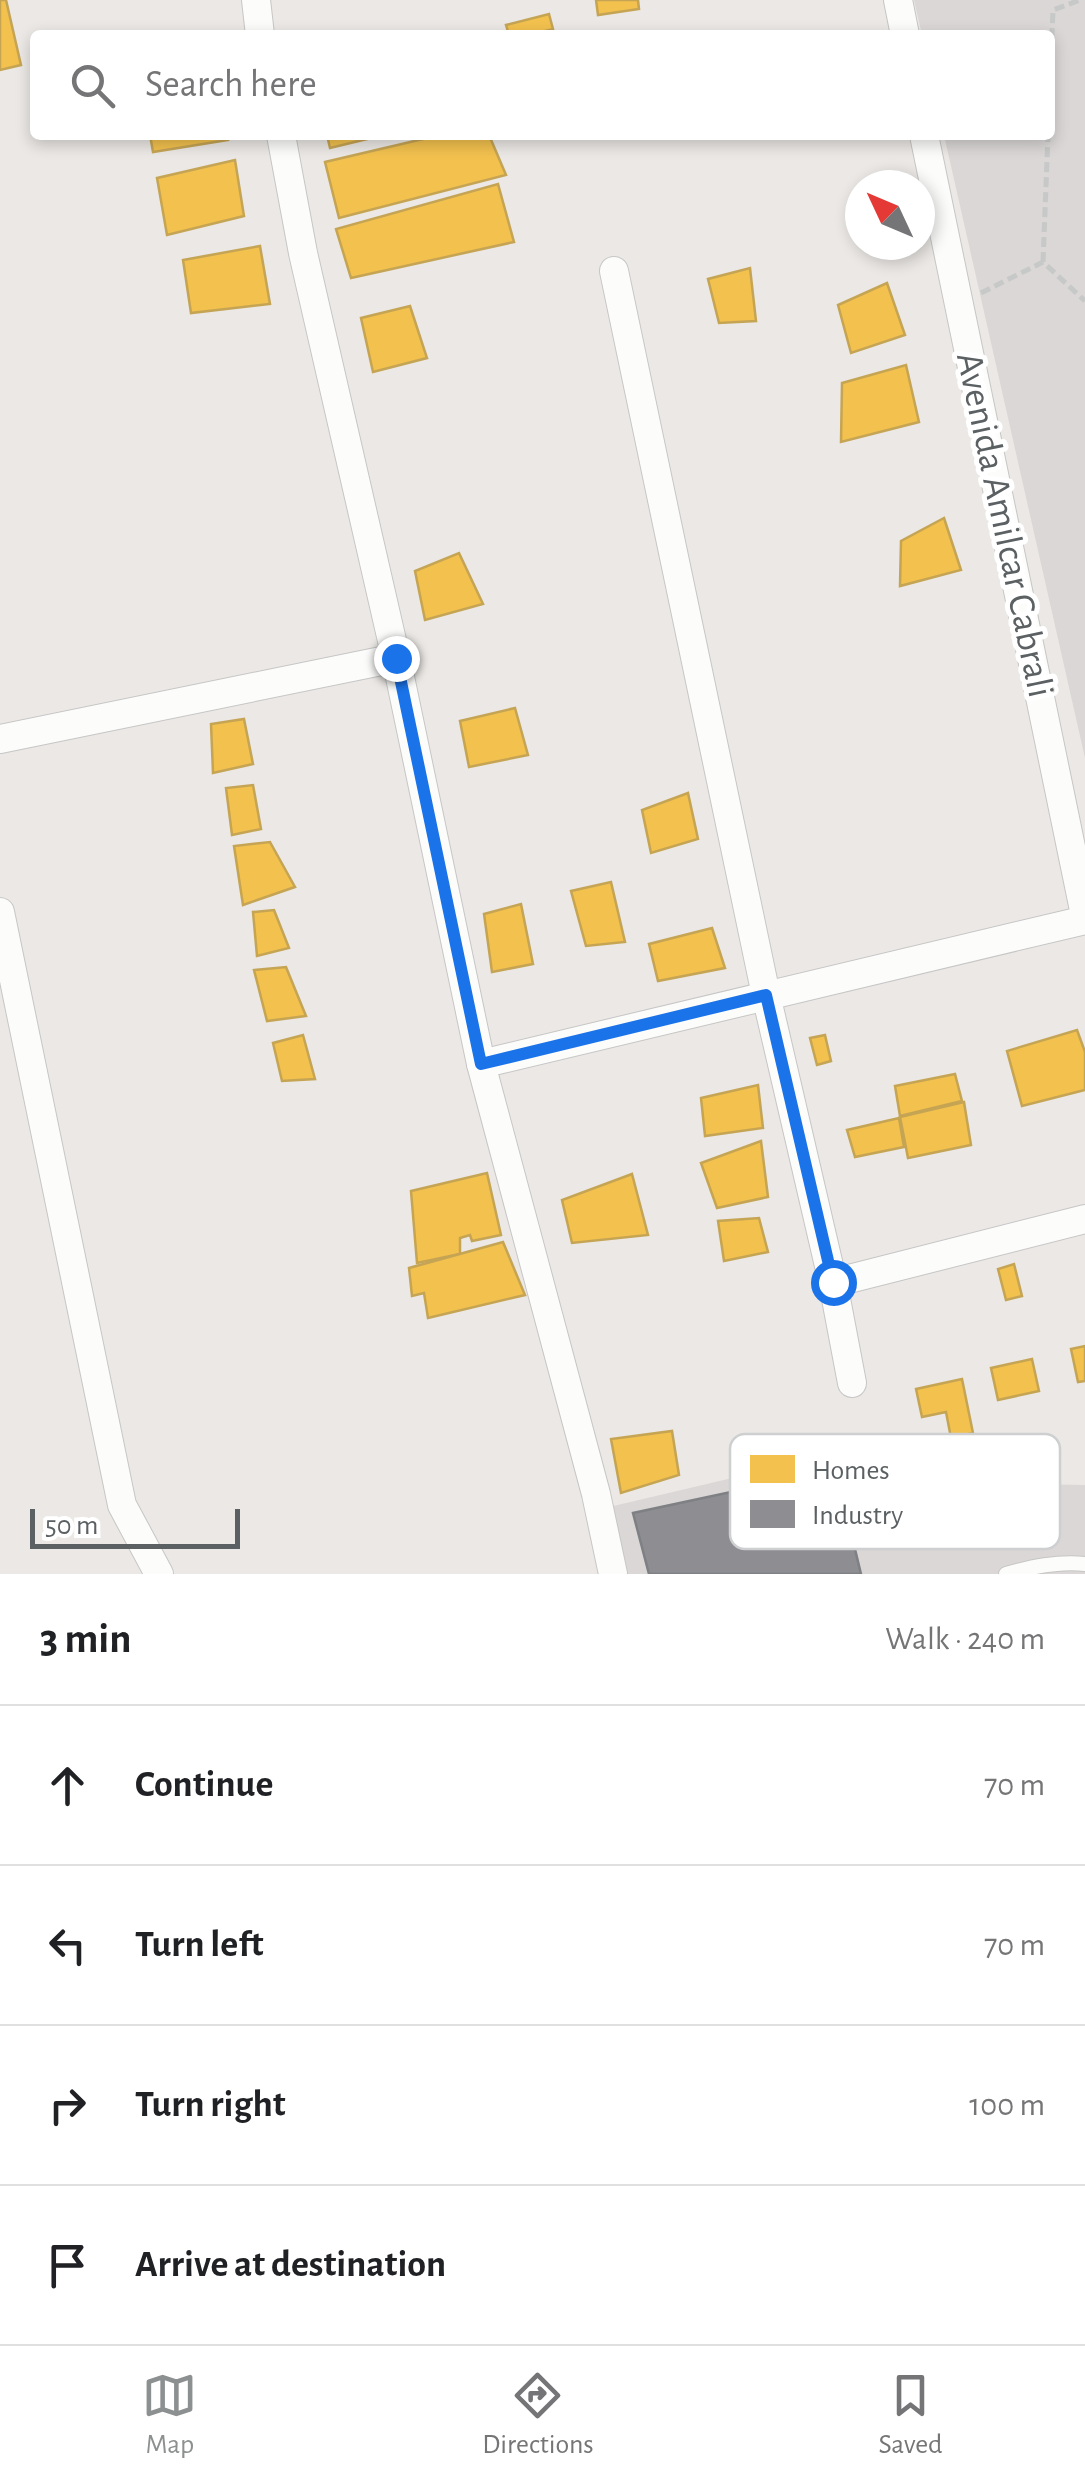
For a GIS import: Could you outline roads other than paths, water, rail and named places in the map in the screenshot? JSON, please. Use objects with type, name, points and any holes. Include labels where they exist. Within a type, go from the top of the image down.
[{"type":"street","points":[[256,0],[259,30]]},
{"type":"street","points":[[898,0],[903,30]]},
{"type":"street","points":[[282,140],[303,253],[396,658],[481,1064],[596,1494],[613,1574]]},
{"type":"street","name":"Avenida Amilcar Cabrali","points":[[925,140],[1085,917]]},
{"type":"street","points":[[614,270],[852,1383]]},
{"type":"street","points":[[0,739],[396,658]]},
{"type":"street","points":[[0,912],[122,1506],[159,1574]]},
{"type":"street","points":[[481,1064],[1085,917]]},
{"type":"street","points":[[833,1282],[1085,1219]]},
{"type":"lane","points":[[1006,1574],[1042,1566],[1085,1564]]}]
